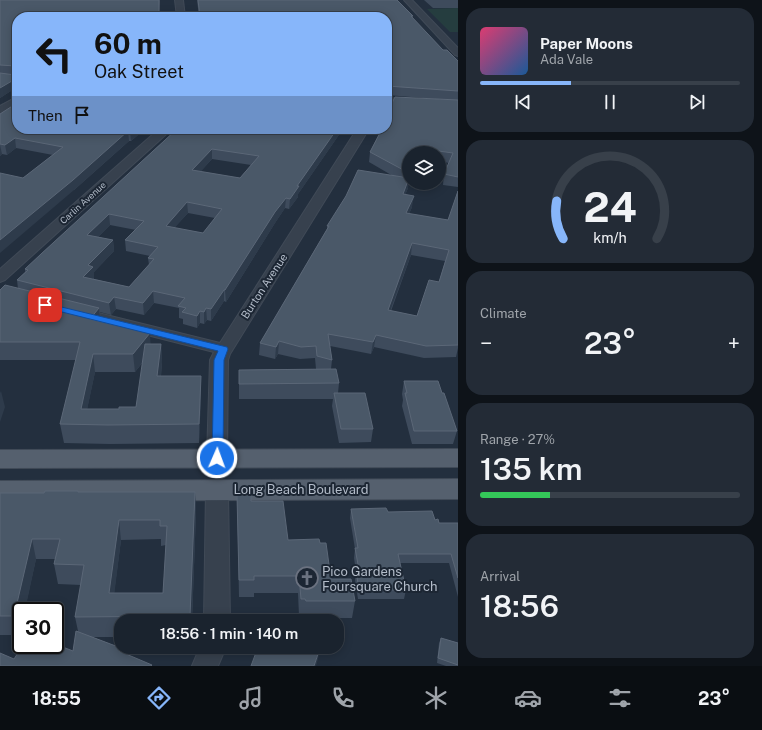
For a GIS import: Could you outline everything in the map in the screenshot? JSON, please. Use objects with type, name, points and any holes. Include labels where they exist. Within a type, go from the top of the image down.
[{"type":"main road","points":[[0,459],[458,458]]},
{"type":"main road","name":"Long Beach Boulevard","points":[[0,491],[458,489]]},
{"type":"street","points":[[179,0],[180,12]]},
{"type":"street","points":[[408,0],[458,53]]},
{"type":"street","points":[[392,101],[458,105]]},
{"type":"street","points":[[0,111],[12,103]]},
{"type":"street","name":"Carlin Avenue","points":[[0,277],[160,134]]},
{"type":"street","name":"Burton Avenue","points":[[217,458],[219,360],[224,349],[360,134]]},
{"type":"street","points":[[62,309],[224,349]]},
{"type":"street","points":[[217,490],[217,614]]},
{"type":"street","points":[[205,666],[210,654]]},
{"type":"green space","points":[[458,8],[458,32],[450,32],[427,9]]},
{"type":"building","points":[[0,0],[159,0],[159,12],[12,12],[12,66],[0,65]]},
{"type":"building","points":[[198,0],[397,0],[443,50],[447,50],[458,61],[458,91],[392,86],[392,12],[199,12]]},
{"type":"building","points":[[0,73],[12,75],[12,81],[0,88]]},
{"type":"building","points":[[395,97],[458,100],[458,177],[446,174],[446,169],[453,153],[446,152],[446,146],[402,146],[402,169],[370,152],[379,134],[392,134],[392,103]]},
{"type":"building","points":[[12,106],[12,134],[125,134],[73,180],[0,240],[0,173],[23,178],[63,147],[15,138],[5,145],[0,144],[0,114]]},
{"type":"building","points":[[172,134],[333,134],[297,186],[299,186],[290,199],[286,198],[275,212],[225,290],[211,309],[206,308],[204,312],[200,311],[197,316],[182,312],[186,308],[178,306],[185,298],[153,291],[143,303],[114,297],[109,303],[17,280],[28,270],[25,269]],"holes":[[[212,149],[259,156],[240,178],[192,170]],[[187,202],[222,209],[203,233],[166,226]],[[109,214],[144,221],[125,240],[158,247],[148,258],[154,259],[129,287],[83,277],[93,267],[88,265],[113,240],[87,235]]]},
{"type":"building","points":[[358,170],[402,177],[402,190],[404,190],[403,194],[414,196],[406,213],[448,220],[458,191],[458,345],[426,346],[376,335],[373,342],[328,334],[332,360],[317,356],[316,346],[301,347],[279,341],[276,347],[260,343],[329,226],[327,226],[346,196]],"holes":[[[412,243],[449,250],[439,282],[429,280],[417,316],[388,310]]]},
{"type":"building","points":[[5,285],[99,308],[90,319],[150,333],[133,354],[93,354],[81,409],[119,409],[119,407],[136,407],[145,344],[161,344],[157,376],[201,376],[199,424],[60,424],[80,342],[0,342],[0,290]]},
{"type":"building","points":[[336,369],[339,383],[239,384],[239,370]]},
{"type":"building","points":[[404,381],[438,381],[442,393],[444,393],[457,431],[414,431],[405,393],[407,393]]},
{"type":"building","points":[[334,393],[365,393],[373,429],[341,429]]},
{"type":"building","points":[[45,491],[195,492],[190,614],[114,614],[114,617],[75,617],[84,565],[54,564],[60,539],[32,539],[17,602],[12,602],[12,616],[0,616],[0,493],[44,493]],"holes":[[[119,520],[160,520],[160,526],[167,526],[163,593],[109,593]]]},
{"type":"building","points":[[237,495],[251,495],[251,501],[283,501],[288,540],[319,539],[320,543],[326,543],[331,579],[351,579],[355,601],[306,601],[305,599],[301,599],[299,576],[254,576],[254,580],[239,580]]},
{"type":"building","points":[[386,508],[388,512],[432,511],[435,520],[438,519],[439,523],[458,523],[458,578],[451,554],[398,554],[406,590],[359,590],[356,571],[359,570],[355,548],[358,548],[351,509]]},
{"type":"building","points":[[76,631],[114,645],[114,654],[126,654],[152,665],[0,666],[0,653],[14,659],[17,654],[64,654],[64,648],[73,651]]},
{"type":"building","points":[[441,638],[458,643],[458,665],[438,658]]},
{"type":"building","points":[[255,654],[318,654],[314,666],[251,666]]},
{"type":"place","name":"Pico Gardens Foursquare Church","points":[[307,578]]},
{"type":"route","points":[[45,305],[224,349],[219,360],[217,458]]}]
